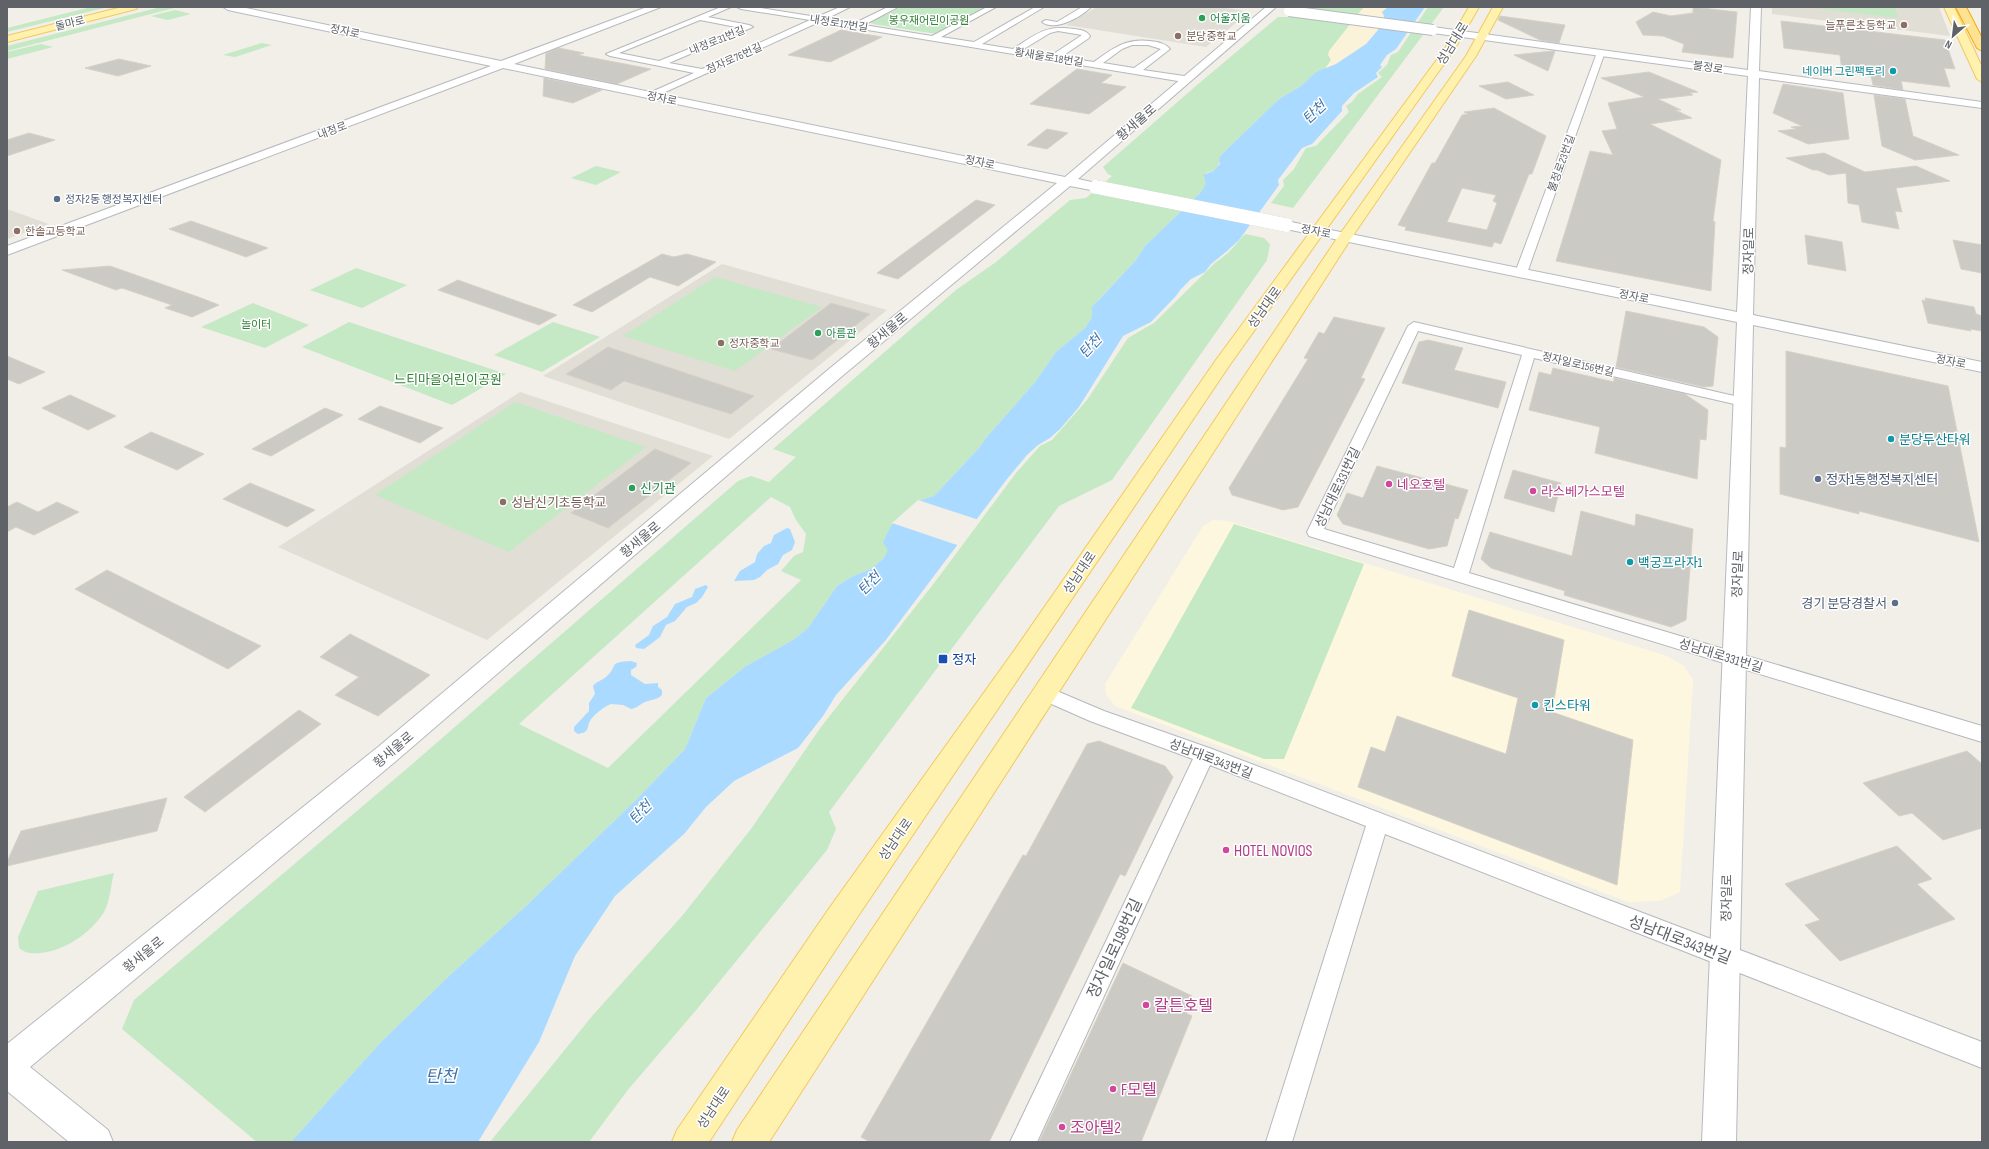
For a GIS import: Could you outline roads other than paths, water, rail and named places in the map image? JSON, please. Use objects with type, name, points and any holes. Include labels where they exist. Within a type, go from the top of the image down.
[{"type":"highway","points":[[1961,7],[1982,48]]},
{"type":"main road","name":"돌마로","points":[[7,39],[133,7]]},
{"type":"main road","name":"성남대로","points":[[689,1142],[839,919],[1024,654],[1082,566],[1222,364],[1317,232],[1330,218],[1378,152],[1449,50],[1474,7]]},
{"type":"main road","name":"성남대로","points":[[749,1142],[1345,237],[1471,56],[1498,7]]},
{"type":"main road","points":[[1949,7],[1982,80]]},
{"type":"street","name":"정자로","points":[[228,7],[505,64],[650,96],[1982,367]]},
{"type":"street","name":"내정로","points":[[7,251],[656,7]]},
{"type":"street","points":[[699,18],[727,7]]},
{"type":"street","name":"내정로17번길","points":[[741,7],[914,35]]},
{"type":"street","points":[[784,14],[800,7]]},
{"type":"street","name":"정자로76번길","points":[[650,96],[846,7]]},
{"type":"street","points":[[855,26],[894,7]]},
{"type":"street","points":[[933,38],[992,7]]},
{"type":"street","points":[[975,45],[1037,7]]},
{"type":"street","points":[[1021,18],[1058,24],[1087,7]]},
{"type":"street","name":"정자일로","points":[[1719,1142],[1746,319],[1752,73],[1756,7]]},
{"type":"street","name":"불정로","points":[[1266,8],[1601,52],[1982,105]]},
{"type":"street","name":"황새울로","points":[[7,1065],[387,754],[831,377],[1068,181],[1266,8]]},
{"type":"street","name":"내정로31번길","points":[[659,64],[749,27],[699,18],[610,54],[659,64],[702,72]]},
{"type":"street","points":[[1014,52],[1048,31],[1058,29],[1084,33],[1086,36],[1052,58]]},
{"type":"street","name":"황새울로18번길","points":[[914,35],[1184,80]]},
{"type":"street","points":[[1095,65],[1127,42],[1137,41],[1162,45],[1166,49],[1136,72]]},
{"type":"street","name":"불정로23번길","points":[[1521,273],[1601,52]]},
{"type":"street","name":"정자일로156번길","points":[[1414,326],[1743,402]]},
{"type":"street","name":"성남대로331번길","points":[[1414,326],[1315,532],[1982,734]]},
{"type":"street","points":[[1460,576],[1529,353]]},
{"type":"street","name":"성남대로343번길","points":[[1045,693],[1097,716],[1205,755],[1982,1055]]},
{"type":"street","name":"정자일로198번길","points":[[1023,1142],[1205,755]]},
{"type":"street","points":[[1279,1142],[1378,822]]},
{"type":"street","points":[[7,1070],[96,1142]]},
{"type":"water","name":"탄천","points":[[1388,7],[1425,7],[1396,49],[1387,55],[1380,65],[1382,67],[1376,73],[1378,77],[1354,93],[1342,106],[1342,111],[1312,144],[1302,148],[1278,180],[1279,185],[1239,240],[1211,264],[1205,272],[1191,279],[1151,322],[1123,336],[1079,407],[1060,429],[1027,455],[1007,479],[885,641],[836,695],[823,716],[798,748],[734,781],[706,807],[684,834],[615,896],[575,956],[539,1042],[478,1142],[291,1142],[381,1042],[450,975],[526,906],[637,799],[685,749],[706,698],[746,666],[793,640],[808,628],[837,586],[853,576],[871,569],[883,559],[888,550],[883,542],[891,526],[921,500],[934,496],[979,448],[1035,382],[1056,352],[1085,328],[1092,317],[1092,307],[1136,260],[1145,246],[1200,193],[1205,184],[1203,175],[1213,171],[1220,164],[1220,156],[1279,99],[1301,86],[1316,72],[1336,64],[1366,44],[1383,24],[1384,16],[1382,12]]},
{"type":"water","points":[[787,528],[790,529],[795,542],[792,550],[783,555],[778,564],[754,580],[734,581],[740,571],[755,562],[757,554],[764,546],[771,543],[774,535]]},
{"type":"water","points":[[706,585],[708,587],[702,597],[696,603],[687,607],[675,621],[666,625],[660,637],[644,649],[636,648],[635,645],[649,635],[653,626],[667,617],[675,604],[692,597],[695,589]]},
{"type":"water","points":[[631,661],[637,663],[636,667],[631,670],[631,675],[645,684],[658,683],[658,687],[662,690],[662,695],[631,709],[623,705],[611,704],[592,718],[585,732],[578,734],[574,731],[574,727],[589,711],[589,703],[595,694],[593,686],[610,673],[614,665],[619,662]]},
{"type":"place","name":"어울지움","points":[[1202,18]]},
{"type":"place","name":"늘푸른초등학교","points":[[1904,25]]},
{"type":"place","name":"분당중학교","points":[[1178,36]]},
{"type":"place","name":"네이버 그린팩토리","points":[[1893,71]]},
{"type":"place","name":"정자2동 행정복지센터","points":[[57,199]]},
{"type":"place","name":"한솔고등학교","points":[[17,231]]},
{"type":"place","name":"아름관","points":[[818,333]]},
{"type":"place","name":"정자중학교","points":[[721,343]]},
{"type":"place","name":"분당두산타워","points":[[1891,439]]},
{"type":"place","name":"정자1동행정복지센터","points":[[1818,479]]},
{"type":"place","name":"네오호텔","points":[[1389,484]]},
{"type":"place","name":"신기관","points":[[632,488]]},
{"type":"place","name":"라스베가스모텔","points":[[1533,491]]},
{"type":"place","name":"성남신기초등학교","points":[[503,502]]},
{"type":"place","name":"백궁프라자1","points":[[1630,562]]},
{"type":"place","name":"경기 분당경찰서","points":[[1895,603]]},
{"type":"place","name":"정자","points":[[943,659]]},
{"type":"place","name":"킨스타워","points":[[1535,705]]},
{"type":"place","name":"HOTEL NOVIOS","points":[[1226,850]]},
{"type":"place","name":"칼튼호텔","points":[[1146,1005]]},
{"type":"place","name":"F모텔","points":[[1113,1089]]},
{"type":"place","name":"조아텔2","points":[[1062,1127]]},
{"type":"park label","name":"봉우재어린이공원","points":[[929,20]]},
{"type":"park label","name":"놀이터","points":[[256,324]]},
{"type":"park label","name":"느티마을어린이공원","points":[[448,379]]}]
